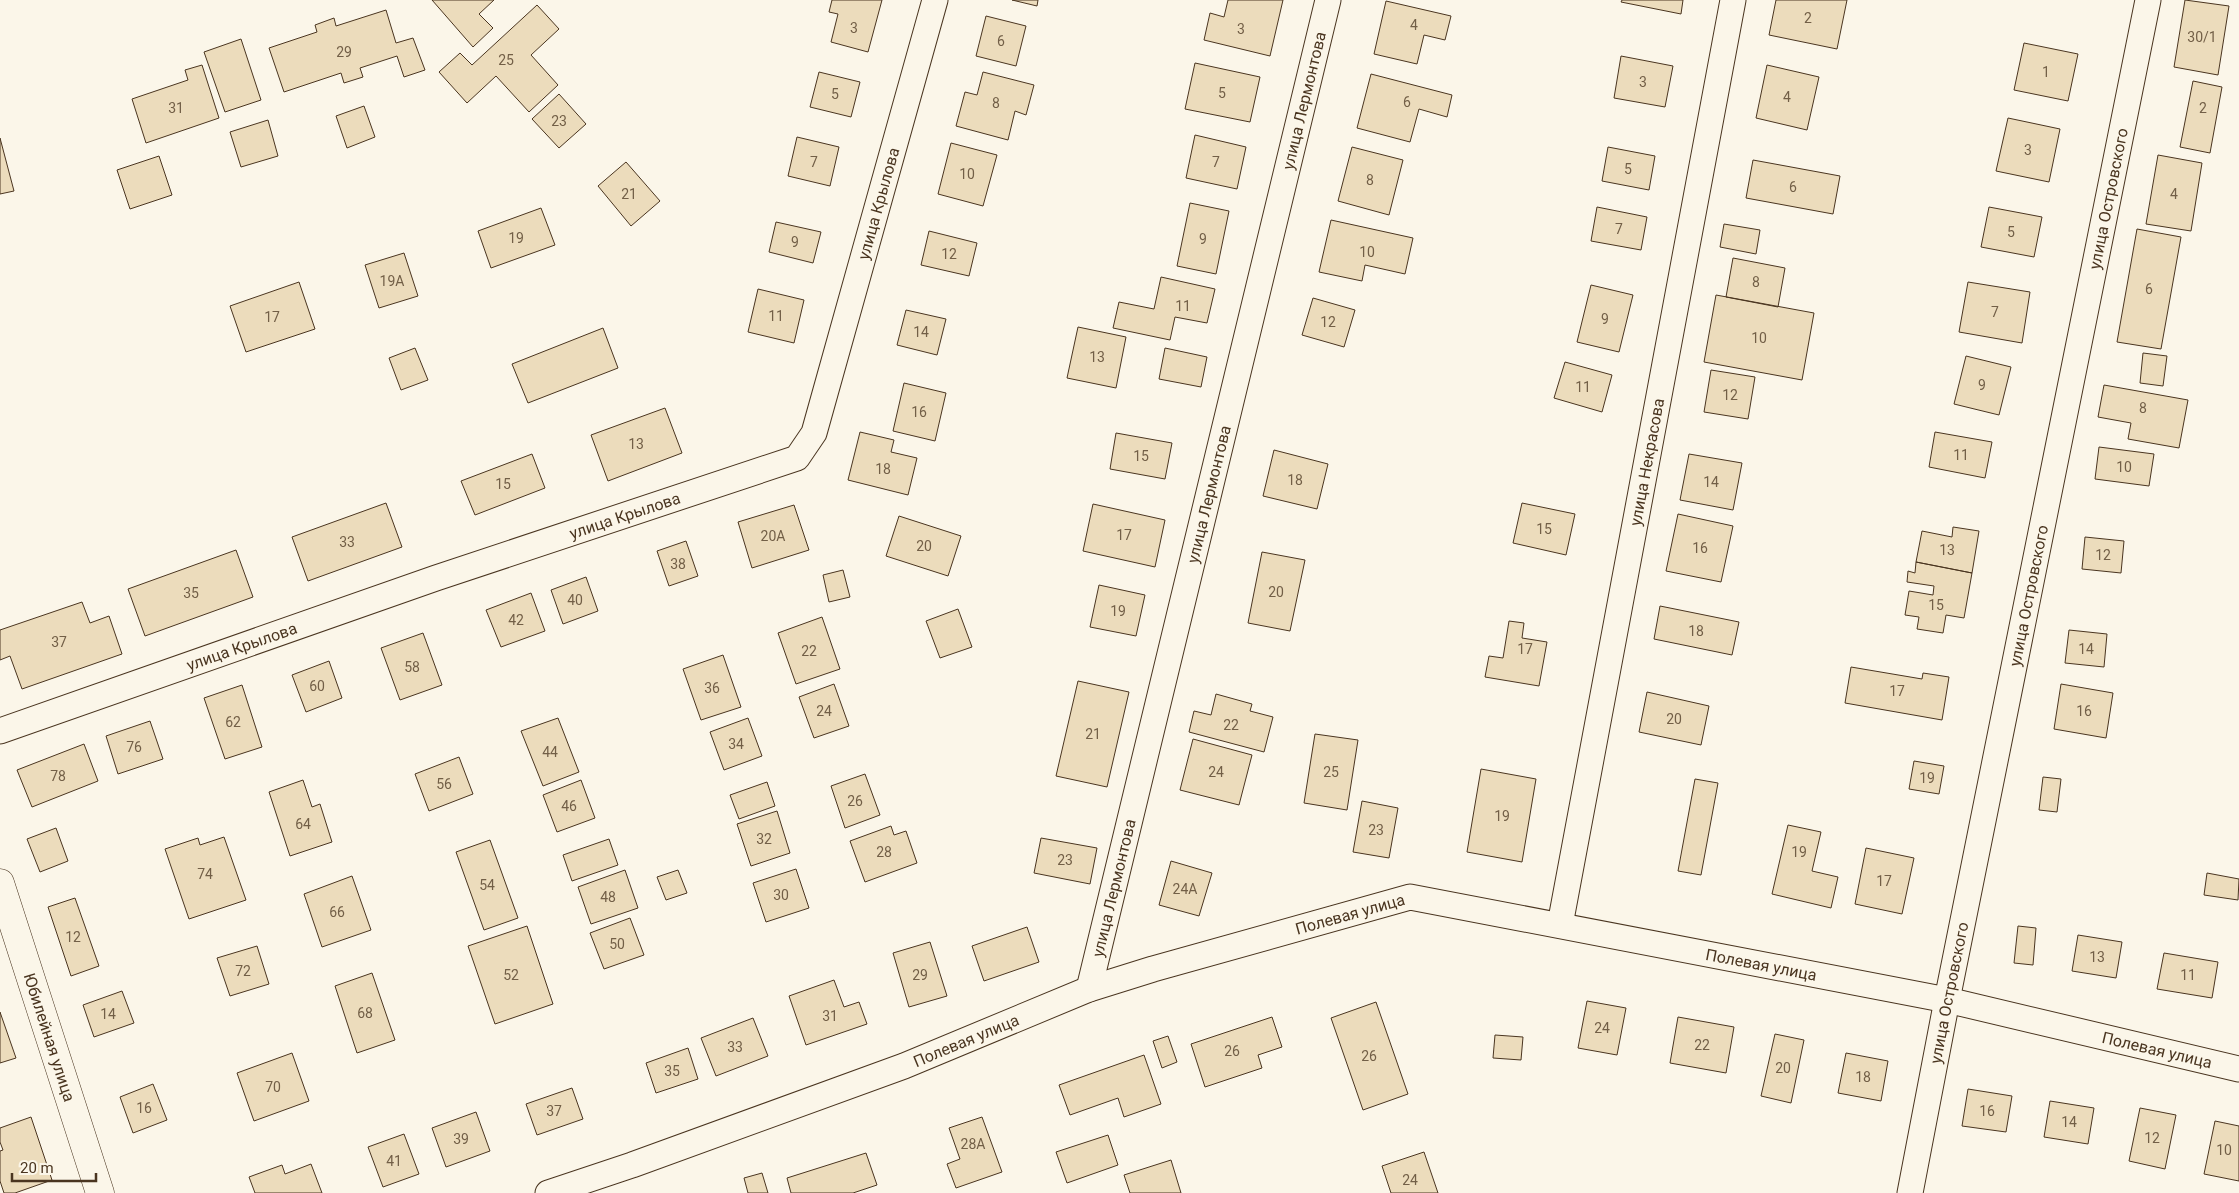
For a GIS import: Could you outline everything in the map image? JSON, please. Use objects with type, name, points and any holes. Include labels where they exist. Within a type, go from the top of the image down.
[{"type":"main road","name":"Юбилейная улица","points":[[0,883],[100,1193]]},
{"type":"street","name":"улица Крылова","points":[[0,731],[436,578],[797,458],[814,433],[935,0]]},
{"type":"street","name":"улица Лермонтова","points":[[1090,989],[1328,0]]},
{"type":"street","name":"улица Некрасова","points":[[1560,925],[1733,0]]},
{"type":"street","name":"улица Островского","points":[[1910,1193],[2148,0]]},
{"type":"street","name":"Полевая улица","points":[[548,1193],[632,1165],[904,1066],[1090,989],[1163,966],[1410,897],[1947,1000],[2239,1069]]},
{"type":"building","points":[[432,0],[494,0],[479,14],[493,28],[473,47]]},
{"type":"building","points":[[832,0],[882,0],[868,52],[831,42],[838,14],[829,12]]},
{"type":"building","points":[[1012,0],[1038,0],[1037,6]]},
{"type":"building","points":[[1228,0],[1283,0],[1270,56],[1204,40],[1210,13],[1224,17]]},
{"type":"building","points":[[1622,0],[1683,0],[1681,14],[1621,2]]},
{"type":"building","points":[[1776,0],[1847,0],[1837,49],[1769,35]]},
{"type":"building","points":[[2185,0],[2229,6],[2218,75],[2174,67]]},
{"type":"building","points":[[1386,1],[1451,16],[1445,40],[1424,35],[1417,64],[1374,54]]},
{"type":"building","points":[[537,5],[559,29],[531,55],[558,85],[529,112],[496,76],[467,103],[439,72],[460,53],[472,65]]},
{"type":"building","points":[[386,10],[396,43],[413,38],[425,70],[404,77],[397,56],[360,68],[363,77],[344,83],[341,73],[284,92],[269,48],[317,32],[315,25],[334,18],[336,26]]},
{"type":"building","points":[[986,16],[1026,26],[1016,66],[976,56]]},
{"type":"building","points":[[241,39],[261,100],[225,112],[204,52]]},
{"type":"building","points":[[2024,43],[2078,54],[2068,101],[2014,90]]},
{"type":"building","points":[[1621,56],[1673,66],[1665,107],[1614,98]]},
{"type":"building","points":[[1195,63],[1260,77],[1250,122],[1185,109]]},
{"type":"building","points":[[202,65],[219,118],[146,143],[132,99],[188,80],[185,70]]},
{"type":"building","points":[[1767,65],[1819,77],[1807,130],[1756,118]]},
{"type":"building","points":[[819,72],[860,82],[851,117],[810,107]]},
{"type":"building","points":[[983,72],[1034,85],[1026,115],[1015,111],[1008,140],[956,126],[965,92],[977,95]]},
{"type":"building","points":[[1371,74],[1452,95],[1447,117],[1419,109],[1410,142],[1357,128]]},
{"type":"building","points":[[2193,81],[2222,87],[2210,153],[2180,147]]},
{"type":"building","points":[[559,94],[586,124],[559,148],[532,119]]},
{"type":"building","points":[[364,106],[375,137],[347,148],[336,116]]},
{"type":"building","points":[[2008,118],[2060,129],[2049,182],[1996,171]]},
{"type":"building","points":[[268,120],[278,156],[241,167],[230,132]]},
{"type":"building","points":[[1195,135],[1246,147],[1237,189],[1186,178]]},
{"type":"building","points":[[797,137],[839,147],[830,186],[788,176]]},
{"type":"building","points":[[0,138],[14,191],[0,194]]},
{"type":"building","points":[[951,143],[997,155],[983,206],[938,194]]},
{"type":"building","points":[[1352,147],[1403,160],[1389,215],[1338,201]]},
{"type":"building","points":[[1608,147],[1655,156],[1649,190],[1602,181]]},
{"type":"building","points":[[2158,155],[2202,163],[2191,231],[2146,224]]},
{"type":"building","points":[[159,156],[172,195],[130,209],[117,170]]},
{"type":"building","points":[[1753,160],[1840,176],[1833,214],[1746,198]]},
{"type":"building","points":[[626,162],[660,201],[631,226],[598,186]]},
{"type":"building","points":[[1190,203],[1229,211],[1216,274],[1177,266]]},
{"type":"building","points":[[1597,207],[1647,217],[1641,250],[1591,241]]},
{"type":"building","points":[[1989,207],[2042,217],[2034,257],[1981,247]]},
{"type":"building","points":[[541,208],[555,245],[491,268],[478,231]]},
{"type":"building","points":[[1331,220],[1413,238],[1405,274],[1365,265],[1362,281],[1319,272]]},
{"type":"building","points":[[776,222],[821,232],[813,263],[769,252]]},
{"type":"building","points":[[1724,224],[1760,230],[1756,254],[1720,247]]},
{"type":"building","points":[[2137,229],[2181,237],[2161,349],[2117,342]]},
{"type":"building","points":[[929,231],[977,243],[969,276],[921,265]]},
{"type":"building","points":[[404,253],[418,296],[379,308],[365,265]]},
{"type":"building","points":[[1733,258],[1785,268],[1778,307],[1726,297]]},
{"type":"building","points":[[1161,277],[1215,289],[1207,323],[1175,317],[1170,340],[1113,328],[1119,302],[1154,309]]},
{"type":"building","points":[[299,282],[315,329],[246,352],[230,306]]},
{"type":"building","points":[[1968,282],[2030,292],[2022,343],[1959,332]]},
{"type":"building","points":[[1591,285],[1633,295],[1619,352],[1577,342]]},
{"type":"building","points":[[758,289],[804,300],[794,343],[748,332]]},
{"type":"building","points":[[1716,295],[1814,313],[1802,380],[1704,362]]},
{"type":"building","points":[[1313,298],[1355,310],[1344,347],[1302,335]]},
{"type":"building","points":[[906,310],[946,319],[937,355],[897,345]]},
{"type":"building","points":[[1078,327],[1126,337],[1116,388],[1067,378]]},
{"type":"building","points":[[603,328],[618,368],[528,403],[512,364]]},
{"type":"building","points":[[415,348],[428,380],[401,390],[389,358]]},
{"type":"building","points":[[1165,348],[1207,357],[1201,387],[1159,379]]},
{"type":"building","points":[[2143,353],[2167,356],[2163,386],[2140,383]]},
{"type":"building","points":[[1966,356],[2011,367],[1999,415],[1954,404]]},
{"type":"building","points":[[1565,362],[1612,375],[1602,412],[1554,398]]},
{"type":"building","points":[[1711,370],[1755,377],[1748,419],[1704,412]]},
{"type":"building","points":[[904,383],[946,393],[935,441],[893,431]]},
{"type":"building","points":[[2104,385],[2188,400],[2179,448],[2128,439],[2131,423],[2098,417]]},
{"type":"building","points":[[665,408],[682,453],[608,481],[591,435]]},
{"type":"building","points":[[860,432],[894,440],[891,452],[917,458],[908,495],[848,480]]},
{"type":"building","points":[[1935,432],[1992,442],[1985,478],[1929,467]]},
{"type":"building","points":[[1116,433],[1172,443],[1165,479],[1110,469]]},
{"type":"building","points":[[2099,447],[2154,454],[2149,486],[2095,479]]},
{"type":"building","points":[[1274,450],[1328,464],[1317,509],[1263,496]]},
{"type":"building","points":[[532,454],[545,488],[475,515],[461,481]]},
{"type":"building","points":[[1689,454],[1742,463],[1733,510],[1680,500]]},
{"type":"building","points":[[386,503],[402,547],[308,581],[292,537]]},
{"type":"building","points":[[1522,503],[1575,514],[1566,555],[1513,543]]},
{"type":"building","points":[[1093,504],[1165,520],[1155,567],[1083,551]]},
{"type":"building","points":[[794,505],[809,550],[752,568],[738,522]]},
{"type":"building","points":[[1678,514],[1733,526],[1721,582],[1666,571]]},
{"type":"building","points":[[899,516],[961,536],[948,576],[886,556]]},
{"type":"building","points":[[1953,527],[1979,531],[1972,573],[1916,562],[1922,531],[1952,537]]},
{"type":"building","points":[[2085,537],[2124,541],[2121,573],[2082,569]]},
{"type":"building","points":[[686,541],[698,576],[669,586],[657,551]]},
{"type":"building","points":[[236,550],[253,597],[145,636],[128,589]]},
{"type":"building","points":[[1262,552],[1305,560],[1290,631],[1248,623]]},
{"type":"building","points":[[1916,562],[1972,573],[1964,618],[1946,615],[1943,633],[1917,629],[1919,617],[1905,615],[1909,591],[1933,595],[1934,586],[1907,582],[1908,571],[1915,573]]},
{"type":"building","points":[[843,570],[850,597],[829,602],[823,575]]},
{"type":"building","points":[[586,577],[598,611],[563,624],[551,590]]},
{"type":"building","points":[[1099,585],[1145,595],[1136,636],[1090,627]]},
{"type":"building","points":[[531,593],[545,631],[501,647],[486,610]]},
{"type":"building","points":[[82,602],[90,623],[109,616],[122,654],[22,689],[10,656],[0,660],[0,630]]},
{"type":"building","points":[[1660,606],[1739,622],[1732,655],[1654,639]]},
{"type":"building","points":[[958,609],[972,647],[940,658],[926,621]]},
{"type":"building","points":[[822,617],[840,669],[796,684],[778,633]]},
{"type":"building","points":[[1509,621],[1524,623],[1522,638],[1547,642],[1539,686],[1485,677],[1489,656],[1503,658]]},
{"type":"building","points":[[2069,630],[2107,634],[2104,667],[2065,663]]},
{"type":"building","points":[[423,633],[442,685],[400,700],[381,648]]},
{"type":"building","points":[[723,655],[741,707],[701,720],[683,669]]},
{"type":"building","points":[[329,661],[342,698],[306,712],[292,675]]},
{"type":"building","points":[[1851,667],[1922,679],[1923,673],[1949,677],[1942,720],[1845,703]]},
{"type":"building","points":[[1078,681],[1129,692],[1107,787],[1056,776]]},
{"type":"building","points":[[834,684],[849,726],[814,738],[799,697]]},
{"type":"building","points":[[2061,684],[2113,693],[2106,738],[2054,729]]},
{"type":"building","points":[[242,685],[262,747],[225,759],[204,698]]},
{"type":"building","points":[[1647,692],[1709,706],[1701,745],[1639,732]]},
{"type":"building","points":[[1216,694],[1252,704],[1250,711],[1273,717],[1264,752],[1189,732],[1194,711],[1211,715]]},
{"type":"building","points":[[558,718],[579,772],[543,786],[521,731]]},
{"type":"building","points":[[748,718],[762,756],[724,770],[710,732]]},
{"type":"building","points":[[150,721],[163,759],[118,774],[106,736]]},
{"type":"building","points":[[1315,734],[1358,740],[1347,810],[1304,803]]},
{"type":"building","points":[[1193,739],[1252,755],[1239,805],[1180,790]]},
{"type":"building","points":[[84,744],[98,781],[32,807],[17,770]]},
{"type":"building","points":[[459,757],[473,794],[429,811],[415,774]]},
{"type":"building","points":[[1914,761],[1944,766],[1939,794],[1909,789]]},
{"type":"building","points":[[1481,769],[1536,779],[1522,862],[1467,852]]},
{"type":"building","points":[[865,774],[880,815],[845,828],[831,786]]},
{"type":"building","points":[[2043,777],[2061,779],[2057,812],[2039,810]]},
{"type":"building","points":[[1695,779],[1718,783],[1701,875],[1678,871]]},
{"type":"building","points":[[303,780],[312,807],[320,804],[332,842],[290,856],[269,792]]},
{"type":"building","points":[[581,780],[595,818],[557,832],[543,795]]},
{"type":"building","points":[[767,782],[775,806],[739,819],[730,795]]},
{"type":"building","points":[[1362,801],[1398,808],[1389,858],[1353,852]]},
{"type":"building","points":[[777,811],[790,853],[751,866],[737,824]]},
{"type":"building","points":[[1788,825],[1821,832],[1812,871],[1838,877],[1831,908],[1772,894]]},
{"type":"building","points":[[891,826],[894,835],[906,831],[917,863],[865,882],[850,841]]},
{"type":"building","points":[[56,828],[68,861],[40,872],[27,839]]},
{"type":"building","points":[[224,837],[246,900],[189,919],[165,849],[198,838],[200,845]]},
{"type":"building","points":[[1041,838],[1097,848],[1090,884],[1034,873]]},
{"type":"building","points":[[609,839],[618,865],[572,881],[563,855]]},
{"type":"building","points":[[490,840],[518,918],[484,930],[456,852]]},
{"type":"building","points":[[1866,848],[1914,858],[1902,914],[1855,904]]},
{"type":"building","points":[[1171,861],[1212,873],[1199,916],[1159,905]]},
{"type":"building","points":[[796,869],[809,908],[766,922],[753,883]]},
{"type":"building","points":[[625,870],[638,908],[591,924],[578,887]]},
{"type":"building","points":[[678,870],[687,893],[666,900],[657,877]]},
{"type":"building","points":[[2207,873],[2239,879],[2238,900],[2204,895]]},
{"type":"building","points":[[352,876],[371,930],[322,947],[304,894]]},
{"type":"building","points":[[75,898],[99,966],[71,976],[48,907]]},
{"type":"building","points":[[630,918],[644,955],[604,969],[590,933]]},
{"type":"building","points":[[527,926],[553,1004],[495,1024],[468,946]]},
{"type":"building","points":[[2018,926],[2036,928],[2033,965],[2014,963]]},
{"type":"building","points":[[1027,927],[1039,962],[984,981],[972,946]]},
{"type":"building","points":[[2078,935],[2122,942],[2116,978],[2072,971]]},
{"type":"building","points":[[930,942],[947,996],[909,1007],[893,953]]},
{"type":"building","points":[[257,946],[269,984],[230,996],[217,958]]},
{"type":"building","points":[[2164,953],[2218,962],[2212,998],[2157,989]]},
{"type":"building","points":[[372,973],[395,1040],[357,1053],[335,986]]},
{"type":"building","points":[[834,980],[844,1007],[859,1002],[867,1024],[806,1045],[789,996]]},
{"type":"building","points":[[122,991],[134,1023],[94,1037],[83,1005]]},
{"type":"building","points":[[1587,1001],[1626,1008],[1617,1055],[1578,1048]]},
{"type":"building","points":[[1376,1002],[1408,1094],[1363,1110],[1331,1018]]},
{"type":"building","points":[[0,1012],[16,1058],[0,1063]]},
{"type":"building","points":[[1272,1017],[1282,1047],[1258,1055],[1262,1068],[1205,1087],[1191,1044]]},
{"type":"building","points":[[1678,1017],[1734,1027],[1726,1073],[1670,1063]]},
{"type":"building","points":[[753,1018],[768,1056],[716,1076],[701,1038]]},
{"type":"building","points":[[1775,1034],[1804,1040],[1791,1103],[1761,1096]]},
{"type":"building","points":[[1495,1035],[1523,1037],[1521,1060],[1493,1058]]},
{"type":"building","points":[[1168,1036],[1177,1062],[1162,1068],[1153,1041]]},
{"type":"building","points":[[688,1048],[698,1079],[656,1093],[646,1063]]},
{"type":"building","points":[[292,1053],[309,1101],[254,1121],[237,1073]]},
{"type":"building","points":[[1846,1053],[1888,1061],[1881,1101],[1838,1093]]},
{"type":"building","points":[[1144,1055],[1161,1104],[1124,1117],[1118,1098],[1070,1115],[1059,1085]]},
{"type":"building","points":[[153,1084],[167,1120],[133,1133],[120,1097]]},
{"type":"building","points":[[572,1088],[583,1119],[537,1135],[526,1104]]},
{"type":"building","points":[[1968,1089],[2012,1096],[2006,1132],[1962,1126]]},
{"type":"building","points":[[2050,1101],[2094,1108],[2088,1144],[2044,1137]]},
{"type":"building","points":[[2140,1108],[2176,1115],[2165,1169],[2129,1161]]},
{"type":"building","points":[[476,1112],[490,1151],[446,1167],[432,1128]]},
{"type":"building","points":[[31,1117],[52,1180],[15,1193],[4,1193],[0,1181],[0,1151],[3,1150],[0,1142],[0,1128]]},
{"type":"building","points":[[982,1117],[1002,1172],[956,1188],[947,1164],[960,1159],[949,1128]]},
{"type":"building","points":[[2215,1121],[2239,1126],[2239,1181],[2204,1174]]},
{"type":"building","points":[[404,1134],[419,1174],[383,1187],[368,1147]]},
{"type":"building","points":[[1108,1135],[1118,1165],[1067,1183],[1056,1152]]},
{"type":"building","points":[[1424,1152],[1438,1193],[1391,1193],[1382,1166]]},
{"type":"building","points":[[866,1153],[877,1185],[853,1193],[791,1193],[787,1178]]},
{"type":"building","points":[[1171,1160],[1181,1193],[1130,1193],[1124,1175]]},
{"type":"building","points":[[311,1164],[322,1193],[255,1193],[249,1177],[282,1165],[285,1174]]},
{"type":"building","points":[[762,1173],[768,1193],[748,1193],[744,1178]]}]
